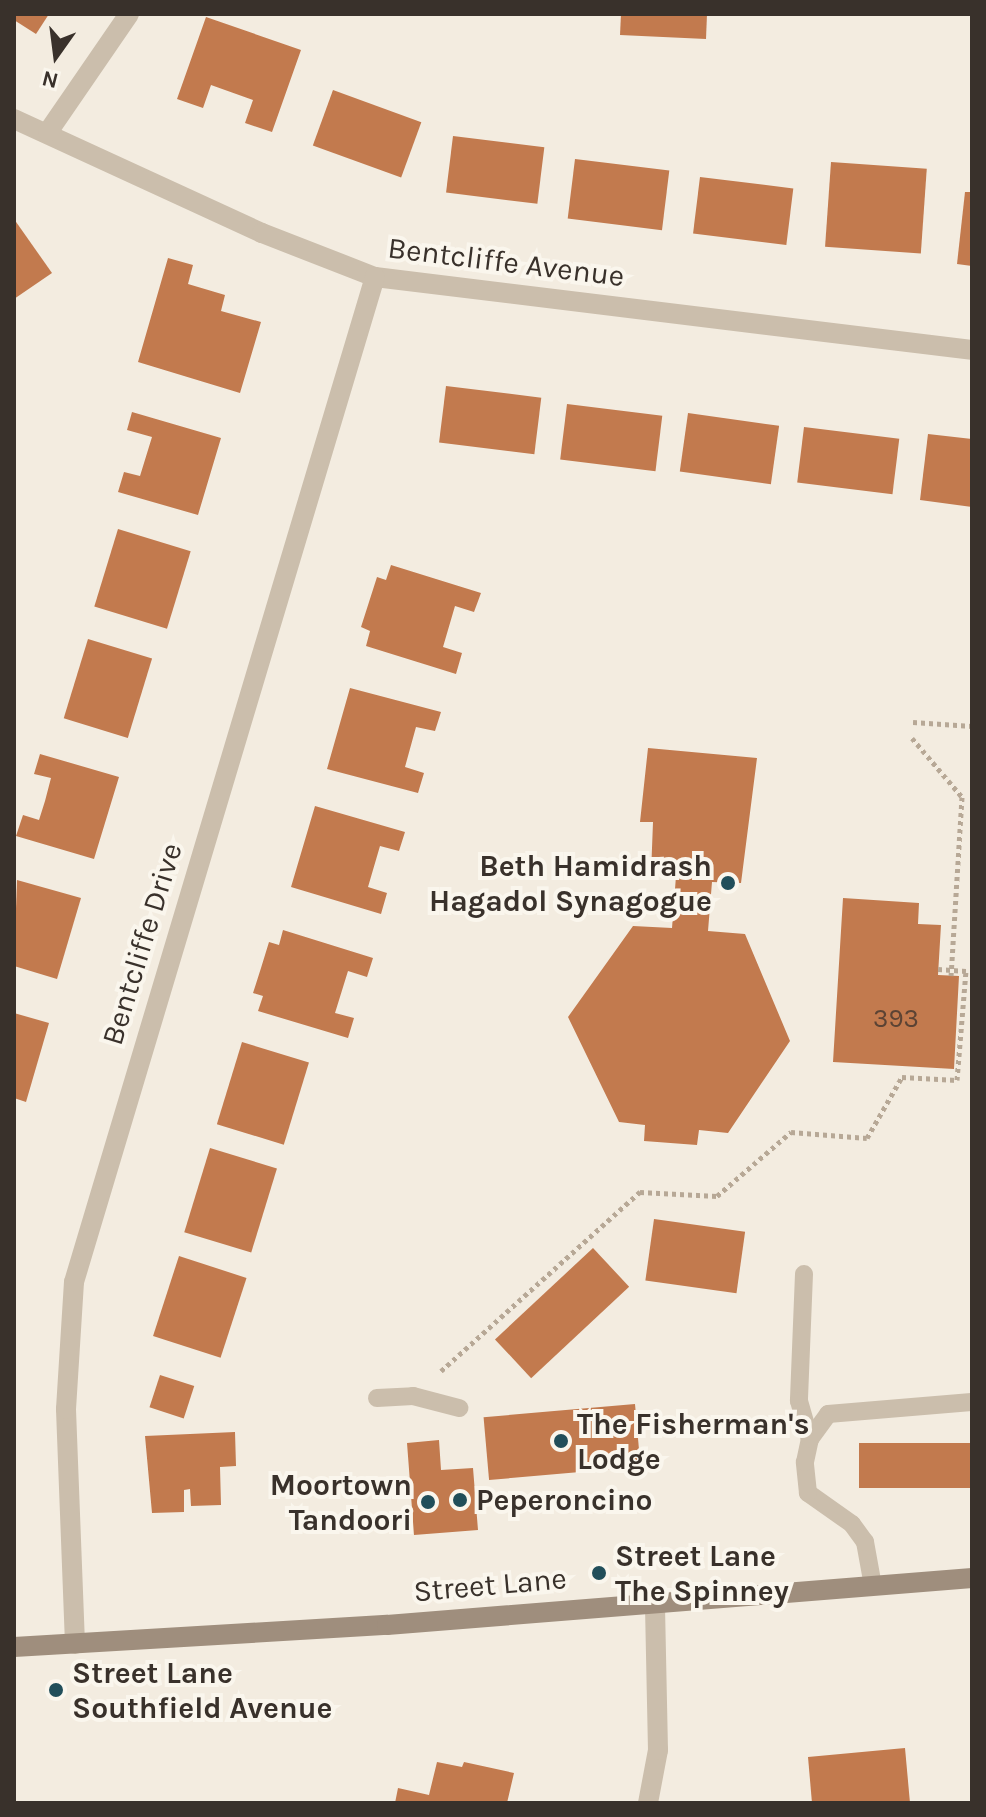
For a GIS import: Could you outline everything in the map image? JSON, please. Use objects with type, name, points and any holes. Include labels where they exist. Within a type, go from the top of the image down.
[{"type":"street","points":[[48,132],[129,14]]},
{"type":"street","name":"Bentcliffe Avenue","points":[[14,119],[262,233],[375,277],[972,350]]},
{"type":"street","name":"Bentcliffe Drive","points":[[75,1644],[66,1409],[74,1282],[375,277]]},
{"type":"street","name":"Street Lane","points":[[14,1647],[387,1625],[655,1601],[972,1578]]},
{"type":"street","points":[[648,1803],[658,1750],[655,1601]]},
{"type":"lane","points":[[804,1274],[799,1401],[810,1439]]},
{"type":"lane","points":[[377,1398],[413,1396],[459,1408]]},
{"type":"lane","points":[[873,1586],[865,1542],[852,1524],[808,1493],[805,1462],[810,1439],[828,1414],[972,1402]]},
{"type":"path","points":[[913,722],[972,726]]},
{"type":"path","points":[[912,738],[962,797],[952,973]]},
{"type":"path","points":[[413,1396],[640,1192],[717,1196],[791,1132],[867,1138],[902,1077],[957,1080],[966,971],[952,973],[938,969]]},
{"type":"building","points":[[14,14],[49,14],[36,34],[14,20]]},
{"type":"building","points":[[621,14],[707,14],[706,39],[620,35]]},
{"type":"building","points":[[206,17],[301,50],[272,132],[245,123],[253,100],[211,85],[203,108],[177,99]]},
{"type":"building","points":[[333,90],[421,122],[401,178],[313,145]]},
{"type":"building","points":[[453,136],[544,147],[537,204],[446,193]]},
{"type":"building","points":[[575,159],[669,171],[662,230],[568,219]]},
{"type":"building","points":[[831,162],[927,169],[921,253],[825,247]]},
{"type":"building","points":[[700,177],[793,188],[786,245],[693,234]]},
{"type":"building","points":[[965,192],[972,192],[972,266],[957,264]]},
{"type":"building","points":[[14,219],[52,273],[14,299]]},
{"type":"building","points":[[168,258],[193,265],[188,284],[225,295],[221,311],[261,322],[240,393],[138,362]]},
{"type":"building","points":[[446,386],[541,398],[534,454],[439,443]]},
{"type":"building","points":[[567,404],[662,416],[655,471],[560,460]]},
{"type":"building","points":[[132,412],[221,438],[198,515],[118,492],[124,472],[140,476],[152,437],[127,430]]},
{"type":"building","points":[[688,413],[779,426],[771,484],[680,471]]},
{"type":"building","points":[[804,427],[899,439],[892,494],[797,483]]},
{"type":"building","points":[[928,434],[972,439],[972,507],[920,500]]},
{"type":"building","points":[[118,529],[191,551],[167,629],[94,606]]},
{"type":"building","points":[[391,565],[481,593],[474,612],[455,606],[443,647],[462,653],[456,674],[366,646],[370,631],[361,627],[377,577],[386,580]]},
{"type":"building","points":[[88,639],[152,659],[128,738],[64,718]]},
{"type":"building","points":[[350,688],[441,712],[435,731],[416,727],[405,767],[424,773],[418,793],[327,769]]},
{"type":"building","points":[[648,748],[757,758],[741,883],[712,882],[708,931],[745,934],[790,1041],[728,1133],[699,1130],[697,1145],[644,1141],[645,1125],[619,1122],[568,1017],[633,926],[672,928],[676,876],[651,874],[653,822],[640,822]]},
{"type":"building","points":[[40,754],[119,777],[94,859],[16,836],[23,815],[39,820],[45,801],[51,778],[34,774]]},
{"type":"building","points":[[315,806],[405,832],[399,851],[380,846],[368,887],[387,893],[381,914],[291,887]]},
{"type":"building","points":[[17,880],[81,898],[57,979],[14,966]]},
{"type":"building","points":[[843,898],[919,903],[918,924],[941,925],[938,975],[959,976],[954,1069],[833,1062]]},
{"type":"building","points":[[283,930],[373,958],[367,977],[348,971],[335,1013],[354,1018],[348,1038],[258,1011],[263,996],[253,993],[269,942],[279,945]]},
{"type":"building","points":[[14,1013],[49,1023],[26,1102],[14,1098]]},
{"type":"building","points":[[242,1042],[309,1062],[284,1145],[217,1124]]},
{"type":"building","points":[[210,1148],[277,1168],[251,1253],[184,1232]]},
{"type":"building","points":[[654,1219],[745,1232],[736,1293],[645,1280]]},
{"type":"building","points":[[593,1248],[629,1287],[531,1378],[495,1339]]},
{"type":"building","points":[[179,1256],[247,1278],[221,1358],[153,1336]]},
{"type":"building","points":[[160,1375],[194,1386],[184,1418],[149,1407]]},
{"type":"building","name":"The Fisherman's Lodge","points":[[635,1404],[640,1467],[489,1480],[484,1417]]},
{"type":"building","points":[[235,1432],[236,1466],[220,1467],[221,1505],[191,1506],[190,1489],[184,1490],[184,1512],[152,1513],[145,1436]]},
{"type":"building","points":[[439,1440],[441,1470],[473,1468],[478,1530],[414,1535],[407,1443]]},
{"type":"building","points":[[859,1443],[972,1443],[972,1488],[859,1488]]},
{"type":"building","points":[[905,1748],[910,1803],[812,1803],[808,1757]]},
{"type":"building","points":[[437,1762],[462,1767],[464,1762],[514,1773],[507,1803],[395,1803],[398,1788],[429,1795]]},
{"type":"place","name":"Beth Hamidrash Hagadol Synagogue","points":[[728,883]]},
{"type":"place","name":"The Fisherman's Lodge","points":[[561,1441]]},
{"type":"place","name":"Peperoncino","points":[[460,1500]]},
{"type":"place","name":"Moortown Tandoori","points":[[428,1502]]},
{"type":"place","name":"Street Lane The Spinney","points":[[599,1573]]},
{"type":"place","name":"Street Lane Southfield Avenue","points":[[56,1690]]}]
